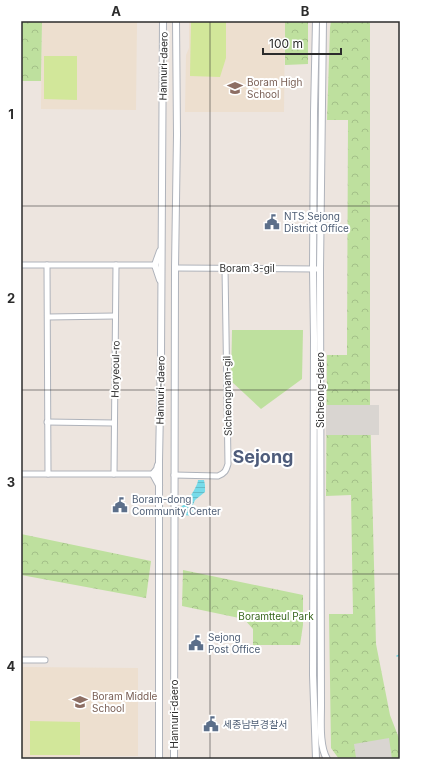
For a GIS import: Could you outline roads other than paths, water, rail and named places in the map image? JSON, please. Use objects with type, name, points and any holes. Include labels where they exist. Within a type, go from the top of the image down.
[{"type":"street","points":[[160,21],[163,34]]},
{"type":"street","name":"Hannuri-daero","points":[[159,759],[158,621],[162,286],[163,21]]},
{"type":"street","name":"Hannuri-daero","points":[[174,759],[174,474],[177,135],[176,21]]},
{"type":"street","points":[[176,36],[181,21]]},
{"type":"street","name":"Sicheong-daero","points":[[316,21],[314,112],[321,706],[322,742],[324,755],[327,759]]},
{"type":"street","name":"Sicheong-daero","points":[[316,759],[313,675],[314,338],[323,21]]},
{"type":"street","points":[[162,245],[155,265],[162,286]]},
{"type":"street","points":[[21,265],[155,265]]},
{"type":"street","points":[[47,265],[48,474]]},
{"type":"street","name":"Horyeoul-ro","points":[[114,474],[116,265]]},
{"type":"street","name":"Boram 3-gil","points":[[175,268],[316,269]]},
{"type":"street","name":"Sicheongnam-gil","points":[[174,474],[218,476],[224,473],[228,464],[225,268]]},
{"type":"street","points":[[48,317],[115,316]]},
{"type":"street","points":[[47,422],[114,423]]},
{"type":"street","points":[[21,474],[152,474],[157,469],[159,461]]},
{"type":"street","points":[[152,474],[159,486]]},
{"type":"street","points":[[21,660],[46,660]]},
{"type":"water","points":[[198,480],[204,480],[205,492],[195,500],[192,507],[196,513],[193,516],[184,515],[181,512],[181,507],[191,495]]},
{"type":"place","name":"Boram High School","points":[[235,88]]},
{"type":"place","name":"NTS Sejong District Office","points":[[272,222]]},
{"type":"place","name":"Boram-dong Community Center","points":[[120,505]]},
{"type":"place","name":"Sejong Post Office","points":[[196,643]]},
{"type":"place","name":"Boram Middle School","points":[[80,702]]},
{"type":"place","name":"세종남부경찰서","points":[[211,724]]},
{"type":"district","name":"Sejong","points":[[263,456]]},
{"type":"park label","name":"Boramtteul Park","points":[[276,616]]}]
